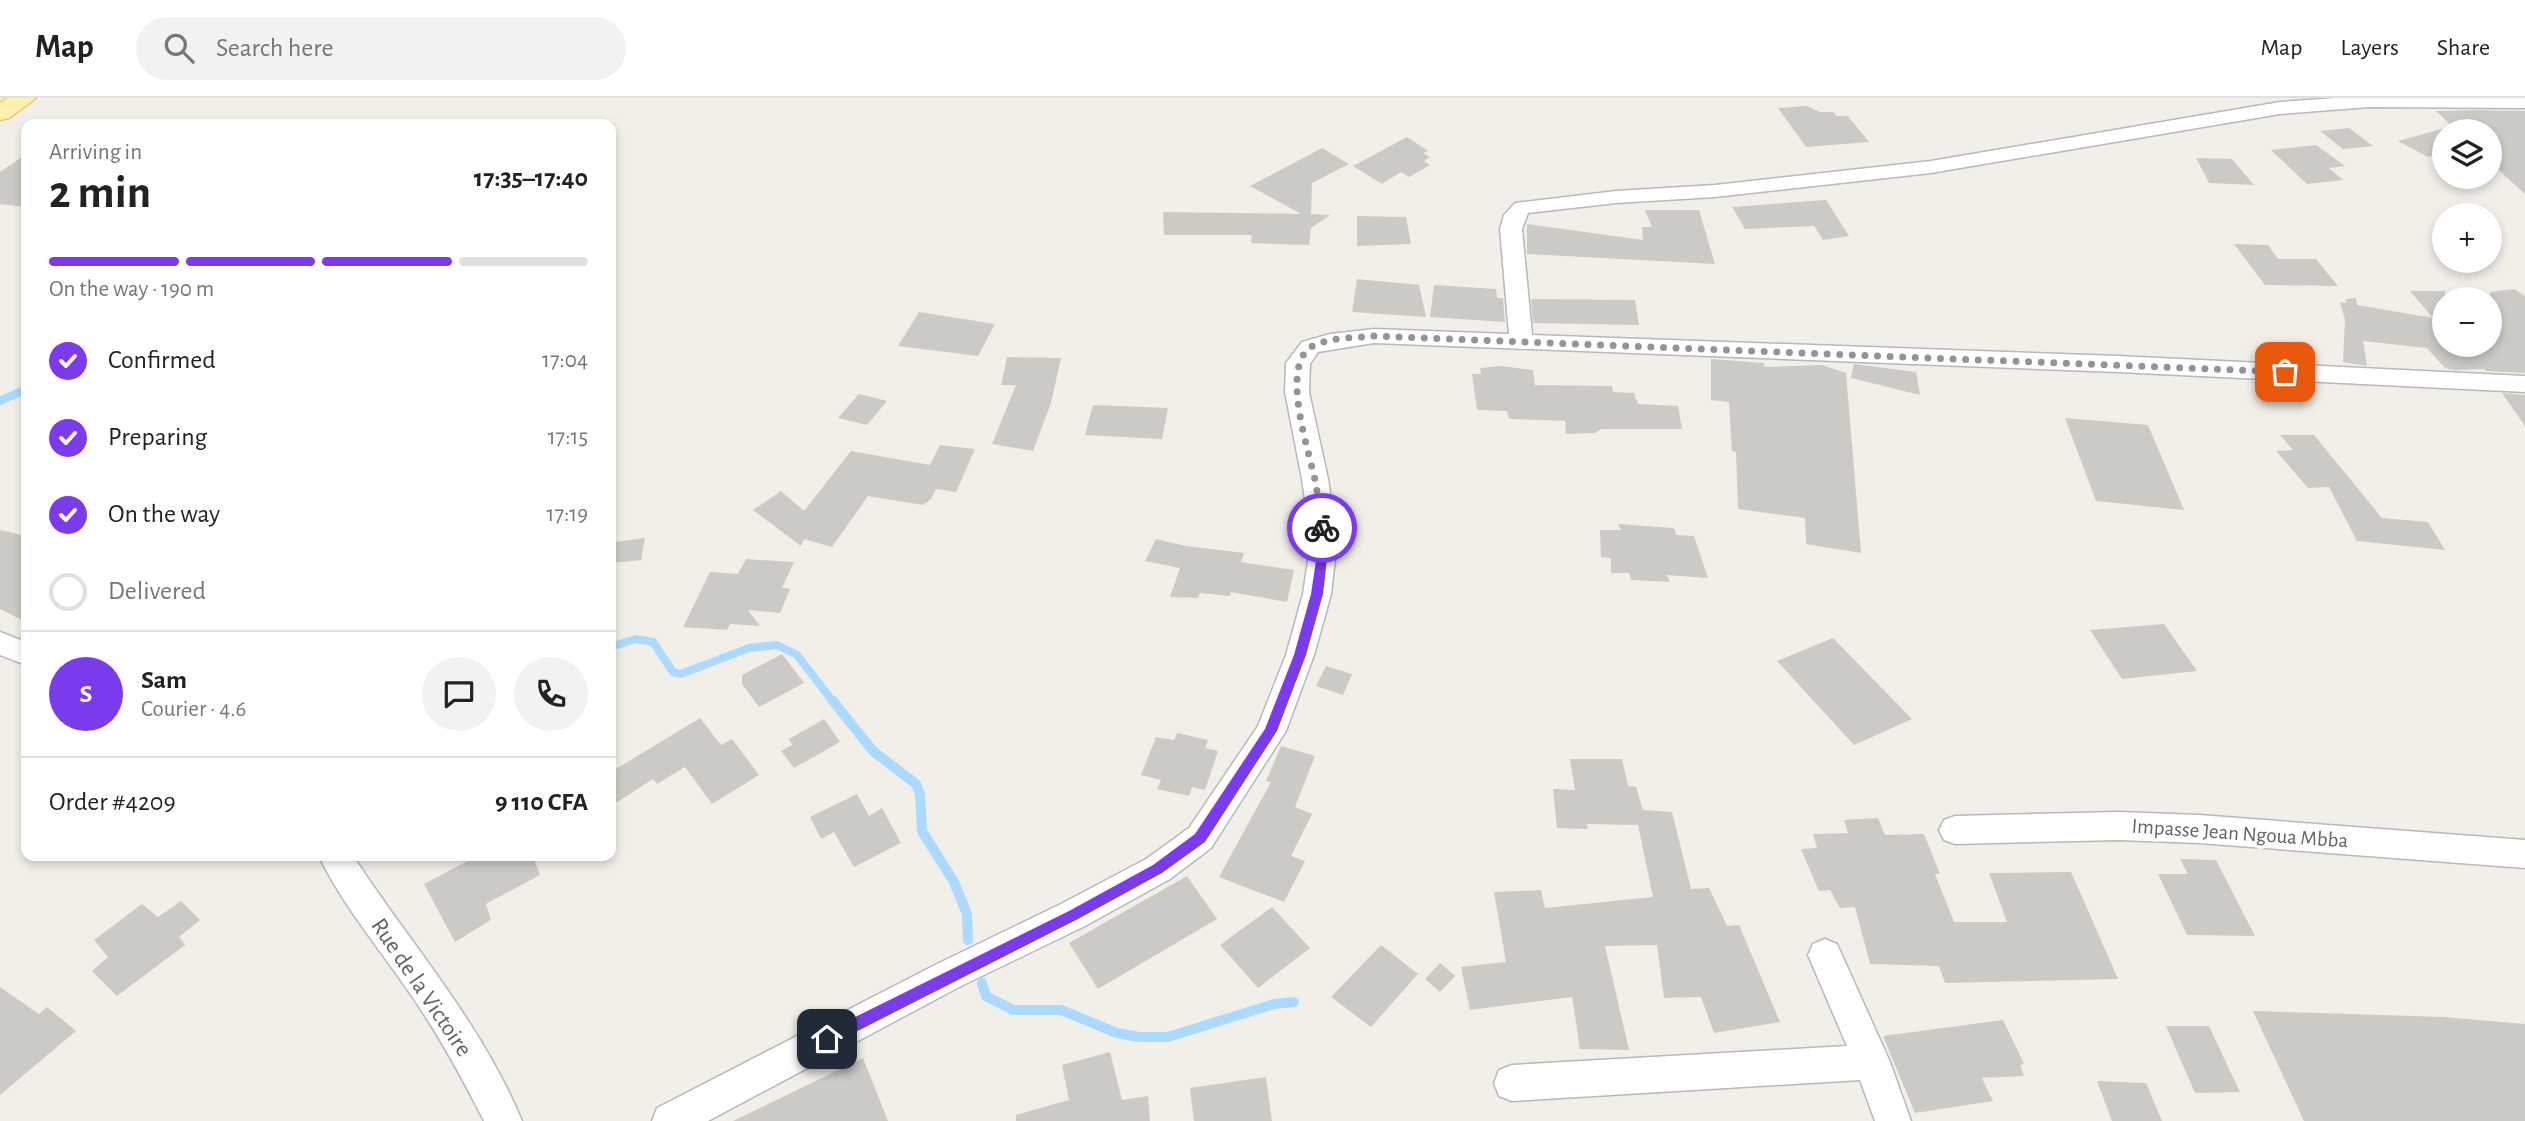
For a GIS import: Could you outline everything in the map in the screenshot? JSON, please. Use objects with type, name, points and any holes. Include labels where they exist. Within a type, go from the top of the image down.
[{"type":"main road","points":[[0,113],[24,98]]},
{"type":"street","points":[[1521,342],[1511,229],[1515,215],[1522,207],[1616,197],[1728,190],[1931,167],[2310,105],[2395,101],[2525,102]]},
{"type":"street","points":[[670,1121],[949,975],[1073,915],[1158,869],[1200,838],[1271,731],[1300,655],[1317,594],[1324,541],[1315,479],[1297,392],[1298,363],[1310,347],[1330,341],[1374,336],[2118,364],[2525,384]]},
{"type":"street","points":[[0,643],[21,652]]},
{"type":"street","name":"Impasse Jean Ngoua Mbba","points":[[1955,830],[2146,827],[2305,836],[2525,854]]},
{"type":"street","name":"Rue de la Victoire","points":[[338,861],[471,1058],[504,1121]]},
{"type":"street","points":[[1825,955],[1872,1062],[1893,1121]]},
{"type":"street","points":[[1512,1083],[1872,1062]]},
{"type":"building","points":[[1807,106],[1820,112],[1848,116],[1869,142],[1806,147],[1778,108]]},
{"type":"building","points":[[2436,111],[2525,111],[2525,194],[2502,173],[2502,119],[2444,119]]},
{"type":"building","points":[[2349,128],[2373,146],[2343,149],[2320,131]]},
{"type":"building","points":[[2432,132],[2432,156],[2428,157],[2398,141]]},
{"type":"building","points":[[1407,137],[1428,151],[1423,153],[1430,157],[1424,161],[1430,165],[1409,177],[1401,172],[1382,184],[1353,166]]},
{"type":"building","points":[[2316,145],[2345,166],[2329,168],[2343,180],[2307,184],[2271,150]]},
{"type":"building","points":[[1322,148],[1349,164],[1312,183],[1311,214],[1330,215],[1311,228],[1309,245],[1251,243],[1252,235],[1164,235],[1163,212],[1301,214],[1250,186]]},
{"type":"building","points":[[21,157],[21,206],[0,204],[0,172]]},
{"type":"building","points":[[2196,158],[2232,159],[2254,185],[2209,183]]},
{"type":"building","points":[[1826,200],[1849,236],[1823,240],[1814,226],[1745,229],[1732,207]]},
{"type":"building","points":[[1645,210],[1699,210],[1715,264],[1527,254],[1527,224],[1643,240],[1642,227],[1652,227]]},
{"type":"building","points":[[1357,216],[1406,217],[1411,244],[1357,246]]},
{"type":"building","points":[[2234,244],[2268,245],[2278,259],[2316,259],[2338,286],[2265,285]]},
{"type":"building","points":[[1357,279],[1419,285],[1426,317],[1352,312]]},
{"type":"building","points":[[1434,285],[1496,289],[1497,298],[1503,298],[1505,322],[1430,317]]},
{"type":"building","points":[[2514,289],[2525,296],[2525,373],[2445,368],[2435,357],[2502,357],[2502,290]]},
{"type":"building","points":[[2410,291],[2432,291],[2432,317]]},
{"type":"building","points":[[2356,298],[2357,305],[2432,318],[2432,354],[2427,348],[2363,341],[2367,366],[2343,362],[2345,320],[2340,302],[2346,303],[2346,299]]},
{"type":"building","points":[[1531,299],[1635,300],[1639,325],[1533,323]]},
{"type":"building","points":[[919,312],[995,324],[978,356],[898,346]]},
{"type":"building","points":[[1007,357],[1061,358],[1051,403],[1033,451],[992,444],[1016,385],[1001,385]]},
{"type":"building","points":[[1711,359],[1764,363],[1764,367],[1822,365],[1846,373],[1861,553],[1806,544],[1805,518],[1738,509],[1736,452],[1732,451],[1729,402],[1711,400]]},
{"type":"building","points":[[1854,364],[1916,372],[1920,395],[1851,378]]},
{"type":"building","points":[[1501,366],[1533,370],[1535,385],[1612,386],[1613,392],[1634,393],[1638,404],[1678,406],[1682,429],[1601,429],[1595,433],[1566,434],[1565,421],[1509,419],[1507,411],[1477,410],[1472,374],[1481,374],[1480,368]]},
{"type":"building","points":[[2502,393],[2525,395],[2525,426]]},
{"type":"building","points":[[859,394],[887,401],[867,425],[838,418]]},
{"type":"building","points":[[1093,405],[1168,408],[1162,439],[1085,435]]},
{"type":"building","points":[[2065,418],[2148,425],[2184,510],[2096,501]]},
{"type":"building","points":[[2280,435],[2314,435],[2382,518],[2428,522],[2445,550],[2357,541],[2329,487],[2308,488],[2276,451],[2293,450]]},
{"type":"building","points":[[940,445],[975,449],[956,492],[936,489],[931,499],[923,505],[868,496],[832,547],[804,539],[801,546],[753,510],[781,491],[804,511],[851,451],[930,465]]},
{"type":"building","points":[[1618,524],[1674,528],[1676,535],[1694,536],[1708,578],[1667,575],[1670,582],[1631,580],[1629,573],[1611,573],[1611,558],[1601,557],[1600,530],[1621,530]]},
{"type":"building","points":[[0,530],[21,535],[21,620],[0,609]]},
{"type":"building","points":[[645,538],[641,560],[616,563],[616,542]]},
{"type":"building","points":[[1156,539],[1186,546],[1244,553],[1241,562],[1294,570],[1287,602],[1231,592],[1230,596],[1200,593],[1198,598],[1170,597],[1180,568],[1145,561]]},
{"type":"building","points":[[746,559],[794,562],[782,588],[790,589],[780,613],[748,610],[760,626],[730,624],[727,630],[683,627],[710,572],[738,574]]},
{"type":"building","points":[[2164,624],[2197,671],[2122,679],[2090,630]]},
{"type":"building","points":[[1833,638],[1912,719],[1854,745],[1777,661]]},
{"type":"building","points":[[782,654],[804,683],[759,707],[742,684],[742,675]]},
{"type":"building","points":[[1326,666],[1352,674],[1343,695],[1316,686]]},
{"type":"building","points":[[700,718],[721,745],[732,739],[759,775],[712,804],[685,767],[657,784],[653,779],[616,803],[616,769]]},
{"type":"building","points":[[824,719],[840,742],[794,768],[781,751],[792,745],[789,739]]},
{"type":"building","points":[[1177,733],[1208,740],[1205,748],[1218,751],[1205,790],[1192,787],[1189,796],[1157,789],[1161,780],[1141,775],[1156,737],[1174,740]]},
{"type":"building","points":[[1281,746],[1315,756],[1295,807],[1312,814],[1291,856],[1305,861],[1284,902],[1219,877],[1271,782],[1266,781]]},
{"type":"building","points":[[1570,759],[1622,759],[1628,786],[1636,787],[1643,810],[1672,812],[1691,889],[1709,888],[1727,926],[1739,925],[1780,1022],[1714,1033],[1701,997],[1664,998],[1657,945],[1605,946],[1629,1050],[1580,1049],[1572,997],[1470,1010],[1461,967],[1506,962],[1494,892],[1541,890],[1545,908],[1653,897],[1638,825],[1587,824],[1588,829],[1557,828],[1553,789],[1575,790]]},
{"type":"building","points":[[857,794],[869,816],[882,808],[901,843],[854,867],[834,832],[821,839],[810,817]]},
{"type":"building","points":[[1878,818],[1885,835],[1924,834],[1940,874],[1935,874],[1954,922],[2007,922],[1989,873],[2071,872],[2118,979],[1945,983],[1939,966],[1870,964],[1855,907],[1840,908],[1830,890],[1819,891],[1801,849],[1817,848],[1813,834],[1848,833],[1844,820]]},
{"type":"building","points":[[2180,859],[2216,860],[2255,936],[2187,935],[2158,874],[2188,874]]},
{"type":"building","points":[[468,861],[535,861],[540,875],[486,904],[491,920],[455,942],[424,884]]},
{"type":"building","points":[[1187,876],[1217,919],[1098,989],[1069,943]]},
{"type":"building","points":[[181,901],[200,920],[179,937],[185,945],[117,996],[92,971],[108,957],[94,940],[142,904],[158,917]]},
{"type":"building","points":[[1272,907],[1310,948],[1258,988],[1220,945]]},
{"type":"building","points":[[1381,945],[1418,974],[1371,1027],[1331,997]]},
{"type":"building","points":[[1440,963],[1455,976],[1440,992],[1425,979]]},
{"type":"building","points":[[0,987],[39,1014],[47,1007],[76,1031],[0,1095]]},
{"type":"building","points":[[2253,1011],[2444,1017],[2525,1024],[2525,1121],[2304,1121]]},
{"type":"building","points":[[2003,1020],[2024,1064],[2020,1065],[2024,1076],[1982,1078],[1993,1101],[1915,1113],[1883,1036]]},
{"type":"building","points":[[2166,1026],[2209,1026],[2240,1092],[2195,1093]]},
{"type":"building","points":[[1110,1052],[1122,1100],[1148,1096],[1150,1121],[1016,1121],[1016,1115],[1069,1100],[1062,1065]]},
{"type":"building","points":[[863,1058],[888,1121],[733,1121]]},
{"type":"building","points":[[1266,1077],[1272,1121],[1194,1121],[1190,1088]]},
{"type":"building","points":[[2097,1081],[2146,1083],[2162,1121],[2112,1121]]},
{"type":"waterway","points":[[0,401],[21,391]]},
{"type":"waterway","points":[[616,645],[635,639],[653,642],[673,672],[681,674],[749,648],[777,645],[797,655],[834,703]]},
{"type":"waterway","points":[[833,701],[873,751],[916,784],[920,794],[922,831],[954,882],[967,914],[968,940]]},
{"type":"waterway","points":[[982,983],[986,996],[1013,1010],[1061,1010],[1117,1033],[1139,1037],[1168,1037],[1274,1004],[1294,1002]]},
{"type":"way so far","points":[[1322,528],[1297,392],[1298,363],[1310,347],[1330,341],[1374,336],[2285,372]]},
{"type":"route","points":[[827,1039],[949,975],[1073,915],[1158,869],[1200,838],[1271,731],[1300,655],[1317,594],[1324,541],[1322,528]]}]
